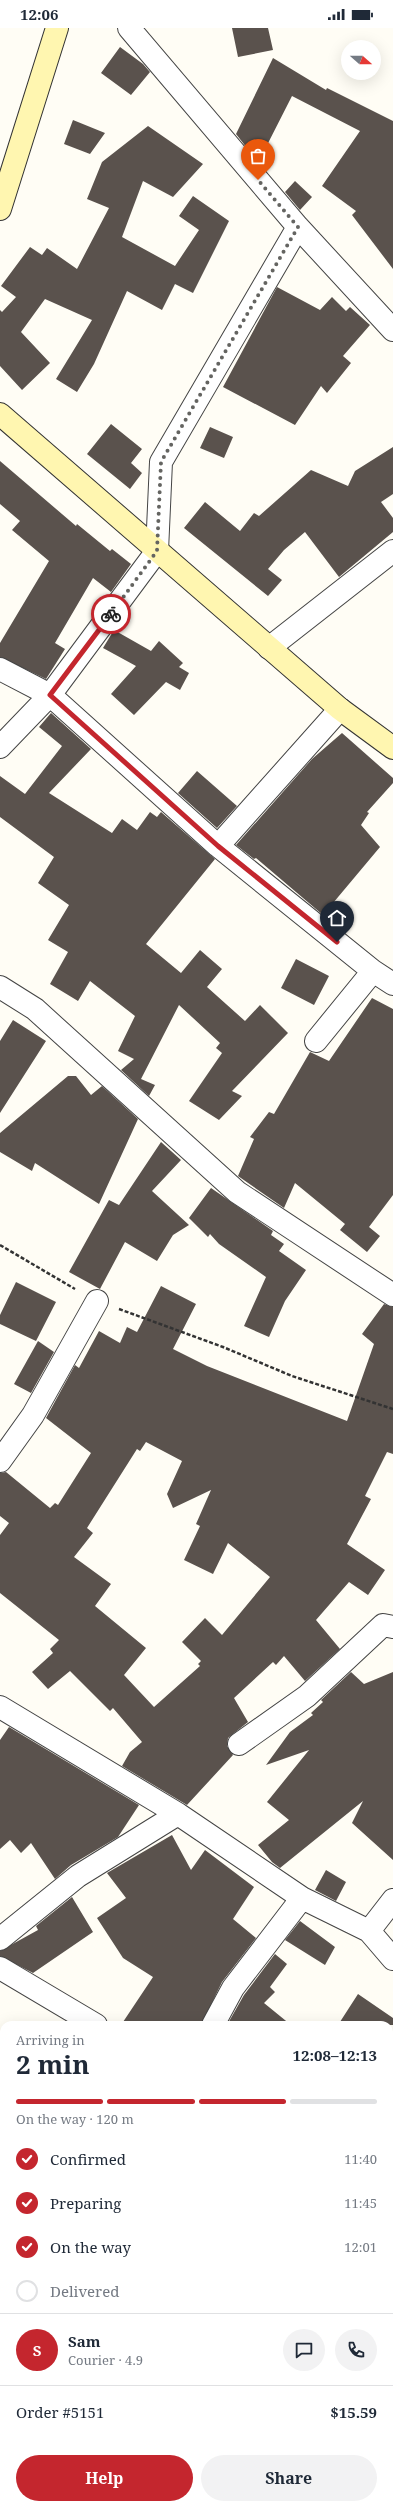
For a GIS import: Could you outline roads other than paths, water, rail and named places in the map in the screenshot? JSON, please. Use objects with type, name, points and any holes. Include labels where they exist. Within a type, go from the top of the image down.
[{"type":"street","points":[[0,209],[57,28]]},
{"type":"street","points":[[129,28],[298,227],[393,330]]},
{"type":"street","points":[[0,747],[50,695],[157,551],[161,462],[298,227]]},
{"type":"street","points":[[0,414],[340,709],[393,748]]},
{"type":"street","points":[[270,648],[393,551]]},
{"type":"street","points":[[0,669],[50,695],[218,846],[373,971],[393,984]]},
{"type":"street","points":[[218,846],[340,709]]},
{"type":"street","points":[[316,1041],[373,971]]},
{"type":"street","points":[[0,987],[36,1009],[237,1192],[393,1294]]},
{"type":"street","points":[[0,1461],[33,1415],[97,1301]]},
{"type":"street","points":[[240,1744],[307,1696],[383,1625],[393,1627]]},
{"type":"street","points":[[0,1707],[178,1814],[302,1898],[369,1931],[393,1959]]},
{"type":"street","points":[[0,1940],[78,1876],[178,1814]]},
{"type":"street","points":[[215,2021],[233,1988],[302,1898]]},
{"type":"street","points":[[369,1931],[393,1900]]},
{"type":"street","points":[[0,1968],[86,2021]]}]
